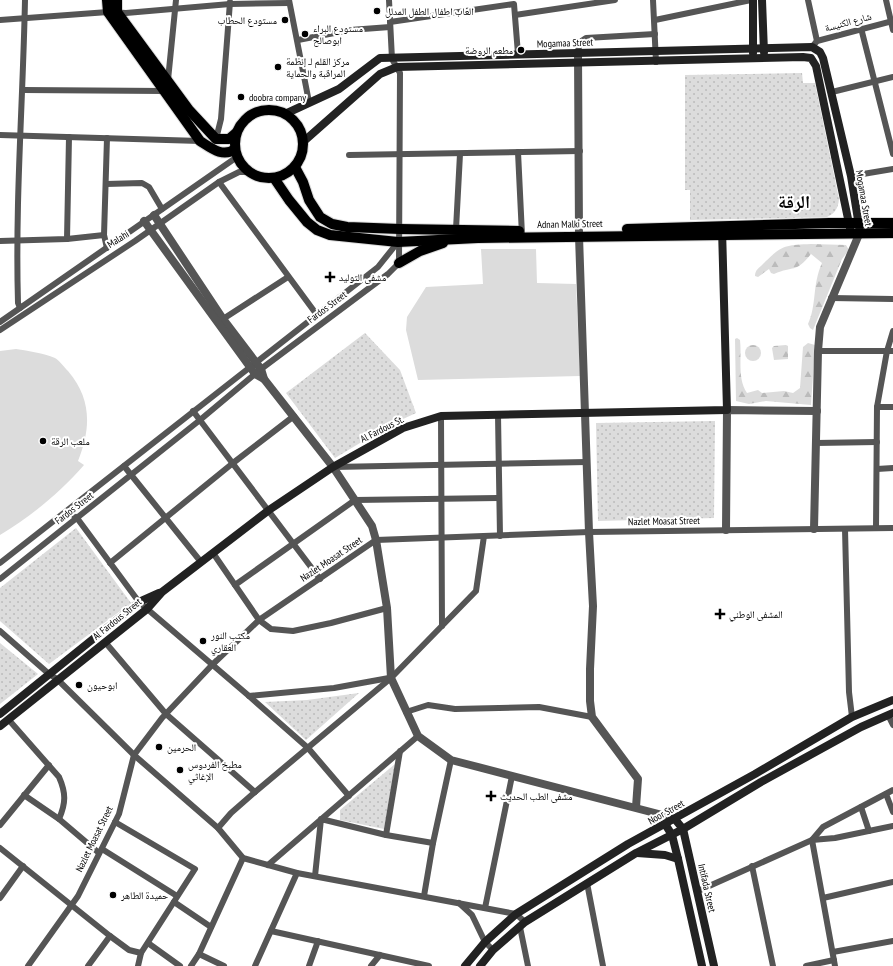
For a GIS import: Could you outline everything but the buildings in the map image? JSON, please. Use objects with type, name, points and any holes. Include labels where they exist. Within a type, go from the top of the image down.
[{"type":"main road","points":[[107,0],[113,12],[186,113],[200,141],[217,152],[236,153]]},
{"type":"main road","points":[[113,12],[117,0]]},
{"type":"main road","points":[[752,0],[753,59]]},
{"type":"main road","points":[[762,0],[764,58]]},
{"type":"main road","name":"Mogamaa Street","points":[[285,114],[339,89],[380,58],[392,59],[578,52],[764,48],[814,44],[823,58],[851,176],[855,228]]},
{"type":"main road","name":"Mogamaa Street","points":[[303,142],[380,74],[397,67],[811,58],[816,66],[855,228]]},
{"type":"main road","points":[[186,113],[216,139],[229,139],[236,133],[248,116],[257,112],[266,110],[285,114],[298,126],[303,142],[301,155],[295,167],[289,172],[274,178],[261,177],[249,172],[236,153],[236,133]]},
{"type":"main road","name":"Adnan Malki Street","points":[[295,167],[303,182],[309,200],[320,217],[332,224],[347,227],[456,229],[522,234]]},
{"type":"main road","name":"Adnan Malki Street","points":[[274,178],[288,200],[307,222],[317,230],[330,235],[398,242],[450,240],[522,234],[855,228],[893,224]]},
{"type":"main road","name":"Adnan Malki Street","points":[[855,228],[893,233]]},
{"type":"main road","points":[[722,231],[727,410]]},
{"type":"main road","points":[[399,263],[420,251],[450,240]]},
{"type":"main road","name":"Al Fardous St.","points":[[162,592],[270,510],[333,468],[403,428],[442,416],[727,410]]},
{"type":"main road","name":"Al Fardous Street","points":[[0,714],[139,602],[162,592]]},
{"type":"main road","name":"Al Fardous Street","points":[[0,726],[57,679],[147,609],[162,592]]},
{"type":"main road","name":"Noor Street","points":[[465,966],[485,942],[516,914],[628,844],[755,774],[852,717],[893,700]]},
{"type":"main road","points":[[480,966],[493,950],[522,924],[587,883],[636,853],[683,829],[794,764],[861,727],[890,714]]},
{"type":"main road","name":"Intifada Street","points":[[674,818],[683,829],[714,966]]},
{"type":"main road","points":[[665,824],[672,835],[702,966]]},
{"type":"main road","points":[[636,853],[678,859]]},
{"type":"street","points":[[20,308],[18,303],[16,240],[22,136],[25,0]]},
{"type":"street","points":[[23,90],[166,86],[176,0]]},
{"type":"street","points":[[389,0],[392,59],[400,73],[401,155],[400,229],[398,242],[399,263]]},
{"type":"street","points":[[515,15],[615,0]]},
{"type":"street","points":[[653,0],[656,62]]},
{"type":"street","points":[[655,20],[730,2],[752,0]]},
{"type":"street","points":[[808,0],[814,44]]},
{"type":"street","points":[[886,0],[893,30]]},
{"type":"street","points":[[0,20],[175,9],[230,2],[289,1],[298,40],[309,102]]},
{"type":"street","points":[[216,139],[221,120],[230,2]]},
{"type":"street","points":[[298,40],[514,2],[518,54]]},
{"type":"street","name":"شارع الكنيسة","points":[[814,44],[861,28],[892,21]]},
{"type":"street","points":[[861,28],[893,154]]},
{"type":"street","points":[[636,807],[638,779],[592,717],[590,701],[593,606],[589,532],[580,233],[578,52],[580,42],[586,38],[655,34]]},
{"type":"street","points":[[832,92],[893,77]]},
{"type":"street","points":[[0,135],[200,141]]},
{"type":"street","points":[[67,239],[69,137]]},
{"type":"street","points":[[107,138],[104,235],[107,248]]},
{"type":"street","points":[[349,155],[580,151]]},
{"type":"street","points":[[518,152],[522,234]]},
{"type":"street","name":"Malahi","points":[[0,322],[154,215],[236,153]]},
{"type":"street","points":[[456,229],[460,154]]},
{"type":"street","points":[[851,176],[893,169]]},
{"type":"street","name":"Malahi","points":[[0,330],[149,231],[219,182],[239,172],[249,172]]},
{"type":"street","points":[[219,182],[317,315]]},
{"type":"street","points":[[106,184],[142,183],[149,187],[162,209]]},
{"type":"street","points":[[154,215],[252,364]]},
{"type":"street","points":[[144,221],[149,231],[333,468],[372,526],[376,540],[387,608],[391,678],[418,736],[451,760],[674,818]]},
{"type":"street","name":"Mogamaa Street","points":[[831,298],[854,246],[855,228]]},
{"type":"street","points":[[0,241],[67,239],[104,235]]},
{"type":"street","name":"Fardos Street","points":[[0,563],[68,511],[252,364],[378,267],[398,242]]},
{"type":"street","name":"Fardos Street","points":[[0,579],[258,372],[388,274],[399,263]]},
{"type":"street","points":[[223,319],[288,277]]},
{"type":"street","points":[[814,529],[818,351],[820,327],[831,298],[893,299]]},
{"type":"street","points":[[876,528],[877,407],[893,331]]},
{"type":"street","points":[[818,351],[890,351]]},
{"type":"street","points":[[877,407],[893,407]]},
{"type":"street","points":[[726,530],[727,410],[817,411]]},
{"type":"street","points":[[193,412],[270,510],[320,579]]},
{"type":"street","points":[[498,414],[498,498],[500,536]]},
{"type":"street","points":[[110,562],[294,416]]},
{"type":"street","points":[[442,416],[442,626]]},
{"type":"street","points":[[816,443],[877,442]]},
{"type":"street","points":[[333,468],[587,462]]},
{"type":"street","points":[[124,466],[132,474],[200,562]]},
{"type":"street","points":[[876,469],[893,468]]},
{"type":"street","points":[[235,585],[355,500],[442,500],[498,498]]},
{"type":"street","points":[[68,511],[77,518],[139,602],[308,748],[349,796]]},
{"type":"street","name":"Nazlet Moasat Street","points":[[28,966],[78,896],[119,814],[134,755],[166,714],[212,665],[259,620],[376,540],[589,532],[893,528]]},
{"type":"street","points":[[845,529],[849,692],[852,717]]},
{"type":"street","points":[[218,828],[231,813],[255,792],[391,678],[476,592],[484,536]]},
{"type":"street","points":[[213,553],[259,620],[271,629],[293,631],[331,623],[387,608]]},
{"type":"street","points":[[0,631],[48,674],[57,679],[134,755],[218,828],[243,858],[297,873],[516,914],[522,924],[528,966]]},
{"type":"street","points":[[105,642],[166,714],[255,792]]},
{"type":"street","points":[[249,696],[334,688],[391,678]]},
{"type":"street","points":[[406,712],[428,705],[455,709],[539,707],[592,717]]},
{"type":"street","points":[[890,714],[893,725]]},
{"type":"street","points":[[8,719],[59,777],[64,788],[65,804],[59,819]]},
{"type":"street","points":[[268,865],[418,736]]},
{"type":"street","points":[[386,834],[400,751]]},
{"type":"street","points":[[424,896],[433,843],[451,760]]},
{"type":"street","points":[[0,825],[49,765]]},
{"type":"street","points":[[485,908],[512,776]]},
{"type":"street","points":[[806,966],[835,963],[812,840],[822,827],[893,790]]},
{"type":"street","points":[[24,794],[100,851],[177,896]]},
{"type":"street","points":[[886,794],[893,812]]},
{"type":"street","points":[[861,807],[869,831]]},
{"type":"street","points":[[660,814],[665,824]]},
{"type":"street","points":[[321,819],[433,843]]},
{"type":"street","points":[[315,876],[321,819]]},
{"type":"street","points":[[115,822],[195,869],[141,953],[138,966]]},
{"type":"street","points":[[698,891],[812,840],[835,838],[893,826]]},
{"type":"street","points":[[0,848],[72,904],[110,936],[129,950],[141,953]]},
{"type":"street","points":[[191,966],[199,954],[243,858]]},
{"type":"street","points":[[0,898],[23,866]]},
{"type":"street","points":[[752,866],[774,966]]},
{"type":"street","points":[[255,966],[297,873]]},
{"type":"street","points":[[823,898],[893,882]]},
{"type":"street","points":[[587,883],[603,966]]},
{"type":"street","points":[[174,902],[211,927]]},
{"type":"street","points":[[458,902],[472,915],[485,942],[493,950]]},
{"type":"street","points":[[271,931],[429,966]]},
{"type":"street","points":[[88,966],[110,936]]},
{"type":"street","points":[[309,966],[318,941]]},
{"type":"street","points":[[833,952],[893,941]]},
{"type":"street","points":[[148,942],[180,966]]},
{"type":"street","points":[[199,954],[224,966]]},
{"type":"street","points":[[371,966],[380,955]]},
{"type":"green space","points":[[802,73],[803,83],[815,83],[839,199],[836,210],[827,217],[690,220],[690,190],[685,190],[685,75]]},
{"type":"green space","points":[[811,244],[846,245],[849,250],[842,259],[813,330],[808,324],[813,310],[817,279],[822,263],[811,254],[798,267],[774,274],[771,273],[769,269],[758,277],[755,276],[758,269],[769,258],[784,247]]},
{"type":"green space","points":[[481,249],[536,249],[537,283],[576,284],[580,376],[418,380],[406,330],[407,317],[426,287],[483,284]]},
{"type":"green space","points":[[365,333],[400,370],[416,413],[390,425],[335,458],[286,393]]},
{"type":"green space","points":[[737,338],[740,340],[740,368],[742,381],[747,393],[758,390],[762,393],[784,391],[793,393],[800,388],[803,347],[808,343],[815,345],[811,405],[766,401],[749,404],[736,401],[735,339]]},
{"type":"green space","points":[[750,345],[756,345],[761,350],[759,359],[756,361],[750,361],[745,356],[745,350]]},
{"type":"green space","points":[[774,346],[788,346],[788,359],[774,360],[772,348]]},
{"type":"green space","name":"ملعب الرقة","points":[[16,349],[41,353],[55,358],[68,371],[82,392],[87,414],[87,426],[78,461],[84,465],[66,485],[45,503],[22,521],[0,535],[0,351]]},
{"type":"green space","points":[[715,421],[714,518],[598,521],[596,423]]},
{"type":"green space","points":[[76,528],[131,603],[49,664],[0,621],[0,588]]},
{"type":"green space","points":[[0,643],[38,674],[0,704]]},
{"type":"green space","points":[[359,693],[306,740],[265,702],[307,700]]},
{"type":"green space","points":[[395,764],[384,829],[340,820],[340,810]]},
{"type":"place","name":"العاب اطفال الطفل المدلل","points":[[377,11]]},
{"type":"place","name":"مستودع الحطاب","points":[[285,20]]},
{"type":"place","name":"مستودع البراء ابوصالح","points":[[305,34]]},
{"type":"place","name":"مطعم الروضة","points":[[521,50]]},
{"type":"place","name":"مركز القلم لـ إنظمة المراقبة والحماية","points":[[278,67]]},
{"type":"place","name":"doobra company","points":[[241,97]]},
{"type":"place","name":"مشفى التوليد","points":[[330,277]]},
{"type":"place","name":"ملعب الرقة","points":[[43,441]]},
{"type":"place","name":"المشفى الوطني","points":[[720,614]]},
{"type":"place","name":"مكتب النور العقاري","points":[[203,641]]},
{"type":"place","name":"ابوحيون","points":[[79,685]]},
{"type":"place","name":"الحرمين","points":[[159,747]]},
{"type":"place","name":"مطبخ الفردوس الإغاثي","points":[[180,770]]},
{"type":"place","name":"مشفى الطب الحديث","points":[[491,796]]},
{"type":"place","name":"حميدة الطاهر","points":[[113,895]]},
{"type":"district","name":"الرقة","points":[[794,201]]}]
